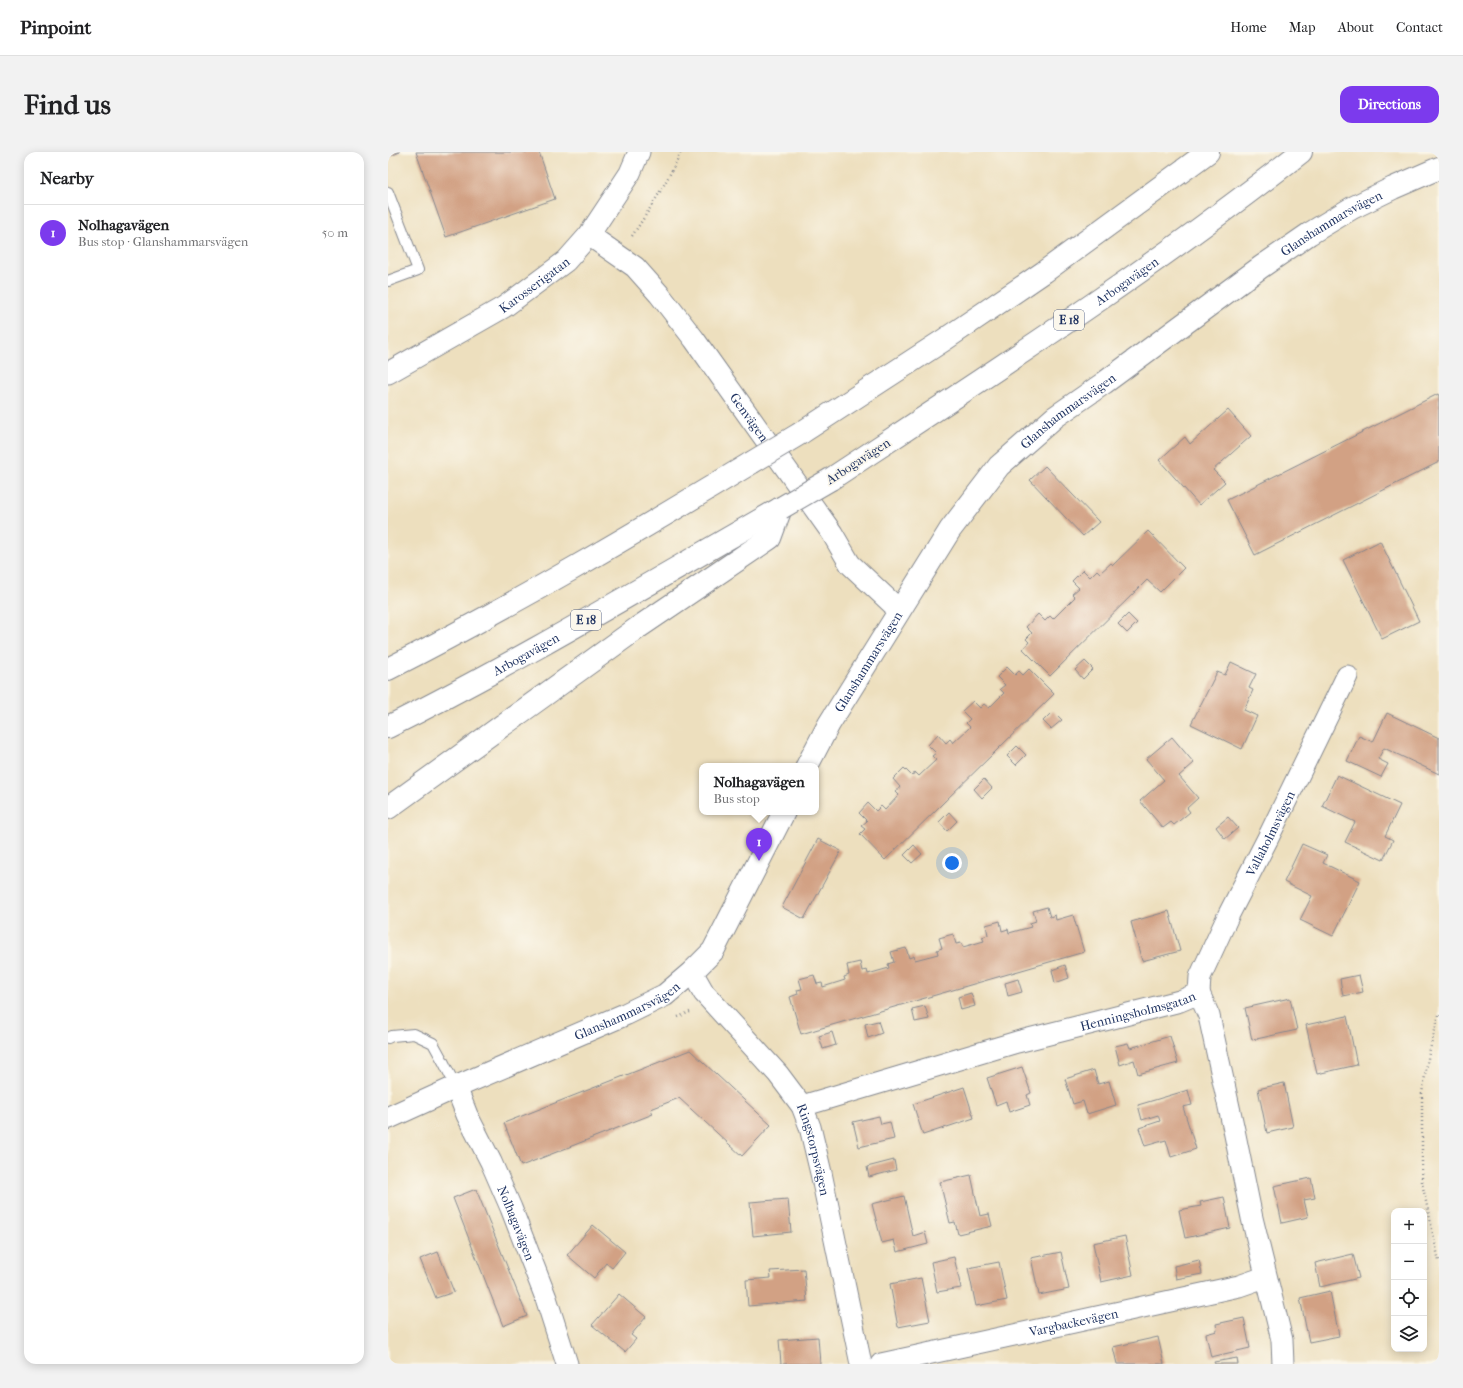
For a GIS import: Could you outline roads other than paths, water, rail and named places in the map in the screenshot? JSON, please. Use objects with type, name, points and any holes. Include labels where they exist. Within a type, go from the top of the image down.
[{"type":"main road","points":[[388,669],[637,532],[800,433],[938,345],[1044,272],[1208,152]]},
{"type":"main road","name":"Arbogavägen","points":[[388,727],[435,704],[549,641],[831,479],[977,383],[1128,280],[1301,152]]},
{"type":"main road","name":"Glanshammarsvägen","points":[[809,763],[829,724],[950,530],[998,466],[1055,417],[1104,383],[1261,267],[1309,234],[1352,208],[1439,168]]},
{"type":"main road","points":[[388,808],[639,627],[770,538],[781,508]]},
{"type":"main road","name":"Glanshammarsvägen","points":[[388,1118],[456,1086],[626,1014],[665,995],[692,972],[713,951],[782,815]]},
{"type":"street","name":"Karosserigatan","points":[[389,368],[504,307],[566,261],[589,235],[630,173],[639,152]]},
{"type":"street","name":"Genvägen","points":[[589,235],[635,267],[659,294],[694,339],[832,533],[850,564],[899,610]]},
{"type":"street","name":"Vallaholmsvägen","points":[[1199,993],[1200,977],[1229,914],[1347,676]]},
{"type":"street","name":"Ringstorpsvägen","points":[[692,972],[704,993],[778,1074],[802,1106],[810,1127],[821,1173],[861,1364]]},
{"type":"street","name":"Henningsholmsgatan","points":[[802,1106],[1017,1042],[1180,1001],[1199,993],[1210,1023],[1265,1277],[1282,1340],[1283,1364]]},
{"type":"street","name":"Nolhagavägen","points":[[456,1086],[467,1115],[511,1208],[546,1298],[567,1364]]},
{"type":"street","name":"Vargbackevägen","points":[[881,1364],[1239,1286],[1265,1277]]},
{"type":"lane","points":[[388,192],[418,270],[388,281]]},
{"type":"lane","points":[[388,1038],[392,1036],[414,1034],[433,1044],[456,1086]]},
{"type":"place","name":"Nolhagavägen","points":[[759,861]]}]
